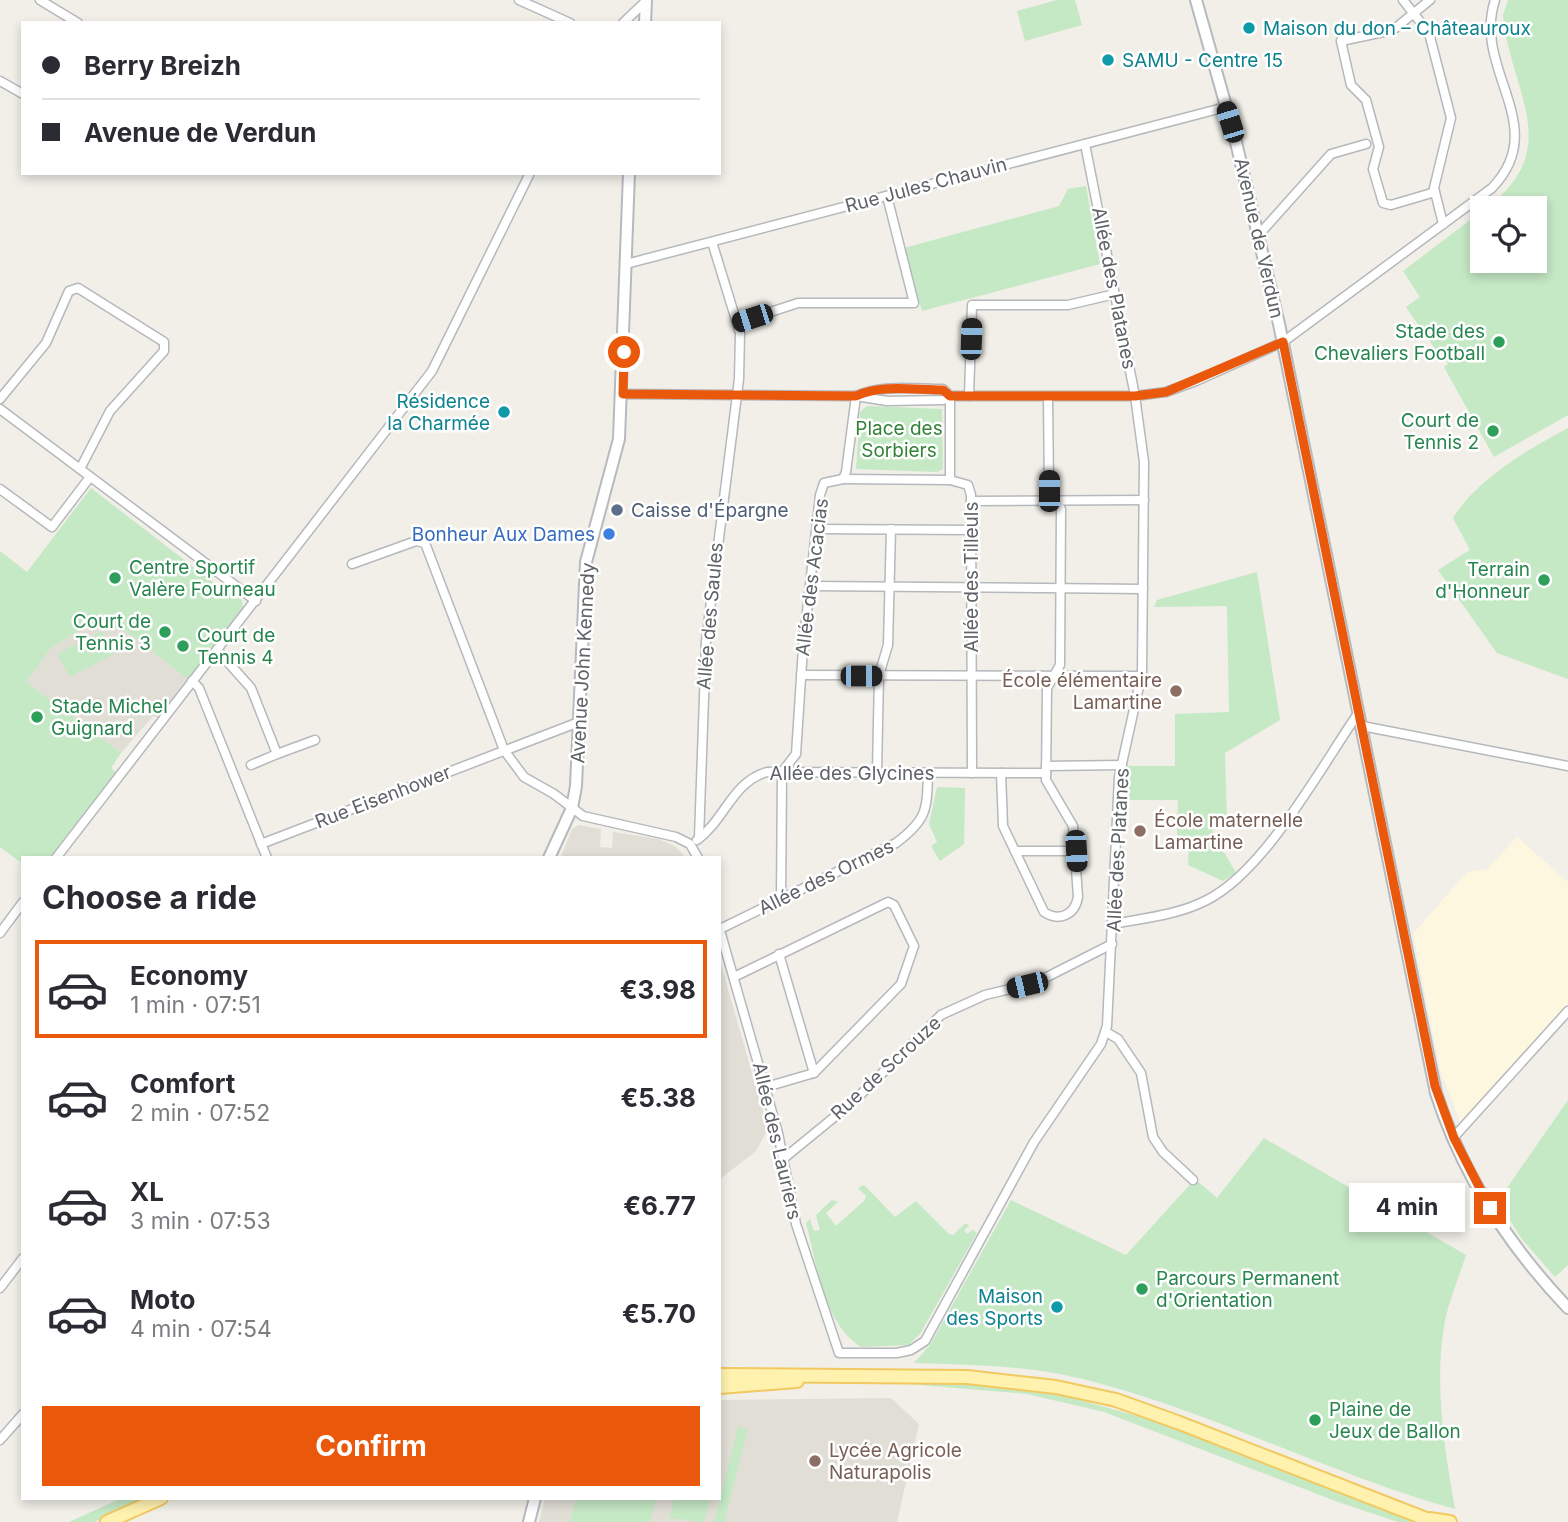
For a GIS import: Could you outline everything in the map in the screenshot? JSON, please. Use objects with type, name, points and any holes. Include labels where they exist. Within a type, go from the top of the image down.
[{"type":"main road","name":"Avenue de Verdun","points":[[1196,0],[1226,107],[1283,342],[1438,1100],[1454,1138],[1502,1228],[1568,1308]]},
{"type":"main road","points":[[645,21],[646,1]]},
{"type":"main road","name":"Avenue John Kennedy","points":[[551,856],[572,808],[579,762],[586,562],[614,465],[623,394],[629,175]]},
{"type":"main road","points":[[721,1375],[967,1377],[1013,1380],[1116,1401],[1432,1520],[1450,1522]]},
{"type":"main road","points":[[721,1387],[846,1376]]},
{"type":"main road","points":[[107,1522],[156,1500]]},
{"type":"main road","points":[[529,1522],[534,1500]]},
{"type":"street","points":[[40,0],[75,21]]},
{"type":"street","points":[[519,0],[566,21]]},
{"type":"street","points":[[1403,0],[1429,33],[1451,118],[1435,192],[1443,224]]},
{"type":"street","points":[[1430,0],[1393,30],[1341,41],[1351,85],[1366,100],[1379,147],[1373,169],[1382,203],[1391,205],[1435,192]]},
{"type":"street","points":[[623,394],[856,396],[870,389],[886,389],[943,390],[950,396],[1135,396],[1166,392],[1283,342],[1492,188],[1505,174],[1515,151],[1516,128],[1490,32],[1495,0]]},
{"type":"street","points":[[625,21],[646,1]]},
{"type":"street","points":[[0,81],[21,93]]},
{"type":"street","name":"Rue Jules Chauvin","points":[[626,264],[1226,107]]},
{"type":"street","name":"Allée des Platanes","points":[[839,1353],[897,1353],[911,1350],[925,1341],[1034,1142],[1106,1032],[1122,765],[1141,676],[1144,462],[1135,396],[1085,144]]},
{"type":"street","points":[[1257,232],[1264,230],[1331,154],[1366,144]]},
{"type":"street","points":[[58,856],[432,371],[529,175]]},
{"type":"street","points":[[737,323],[798,303],[914,303],[887,196]]},
{"type":"street","name":"Allée des Saules","points":[[699,838],[701,707],[706,641],[727,455],[738,395],[740,333],[712,242]]},
{"type":"street","points":[[0,399],[46,343],[69,291],[78,288],[164,342],[164,351],[110,411],[80,469]]},
{"type":"street","points":[[969,396],[972,305],[1068,305],[1115,294]]},
{"type":"street","name":"Allée des Acacias","points":[[782,772],[796,754],[810,586],[824,483],[843,480],[856,396]]},
{"type":"street","name":"Allée des Tilleuls","points":[[950,396],[950,480],[968,485],[971,501],[972,773]]},
{"type":"street","points":[[1001,773],[1001,819],[1044,912],[1059,917],[1076,907],[1076,851],[1073,826],[1049,789],[1046,770],[1047,688],[1060,665],[1061,588],[1061,509],[1049,491],[1048,397]]},
{"type":"street","points":[[0,409],[256,601]]},
{"type":"street","points":[[0,489],[52,527],[90,477]]},
{"type":"street","points":[[843,480],[950,480]]},
{"type":"street","points":[[971,501],[1144,500]]},
{"type":"street","points":[[817,529],[971,530]]},
{"type":"street","points":[[877,772],[879,676],[888,645],[891,530]]},
{"type":"street","points":[[352,564],[416,541],[425,543],[504,750],[524,777],[583,816],[658,831],[690,844],[697,856]]},
{"type":"street","points":[[810,586],[1143,589]]},
{"type":"street","points":[[217,650],[251,688],[277,754]]},
{"type":"street","points":[[801,675],[1141,676]]},
{"type":"street","points":[[192,681],[199,688],[266,856]]},
{"type":"street","points":[[1113,924],[1181,911],[1208,900],[1245,873],[1359,712]]},
{"type":"street","name":"Rue Eisenhower","points":[[261,844],[579,722]]},
{"type":"street","points":[[1362,726],[1568,765]]},
{"type":"street","points":[[251,765],[315,740]]},
{"type":"street","name":"Allée des Glycines","points":[[690,844],[706,833],[743,785],[757,775],[782,772],[1001,773],[1122,765]]},
{"type":"street","points":[[781,900],[782,772]]},
{"type":"street","name":"Allée des Ormes","points":[[721,928],[896,843],[915,829],[927,811],[928,773]]},
{"type":"street","points":[[1015,851],[1076,851]]},
{"type":"street","points":[[734,977],[888,902],[894,905],[914,946],[901,984],[814,1073],[766,1087]]},
{"type":"street","points":[[0,933],[21,905]]},
{"type":"street","name":"Allée des Lauriers","points":[[721,932],[766,1087],[796,1224],[839,1353]]},
{"type":"street","name":"Rue de Scrouze","points":[[783,1159],[854,1101],[941,1015],[985,995],[1035,983],[1112,944]]},
{"type":"street","points":[[779,954],[814,1073]]},
{"type":"street","points":[[1454,1138],[1568,1011]]},
{"type":"street","points":[[1106,1032],[1121,1043],[1141,1073],[1153,1138],[1163,1152],[1193,1180]]},
{"type":"street","points":[[0,1288],[21,1261]]},
{"type":"street","points":[[0,1440],[21,1416]]},
{"type":"shaded area","points":[[105,615],[188,679],[158,718],[153,716],[121,753],[26,682],[51,648]]},
{"type":"shaded area","points":[[579,825],[601,829],[600,847],[612,848],[613,832],[658,839],[675,846],[684,856],[561,856],[572,829]]},
{"type":"shaded area","points":[[1517,837],[1568,882],[1568,1003],[1462,1126],[1440,1070],[1413,934],[1467,872],[1487,869]]},
{"type":"shaded area","points":[[721,964],[768,1129],[756,1151],[721,1178]]},
{"type":"shaded area","name":"Lycée Agricole Naturapolis","points":[[891,1398],[919,1424],[897,1522],[539,1522],[544,1500],[721,1500],[721,1400]]},
{"type":"green space","points":[[1057,0],[1075,0],[1082,25],[1025,41],[1017,11]]},
{"type":"green space","points":[[1508,0],[1568,0],[1568,415],[1494,457],[1444,367],[1448,364],[1441,351],[1438,353],[1406,307],[1420,297],[1403,271],[1470,220],[1470,273],[1547,273],[1547,196],[1499,196],[1509,187],[1522,166],[1528,145],[1524,102],[1510,53],[1503,15]]},
{"type":"green space","points":[[1086,186],[1100,264],[922,311],[904,248],[1059,206],[1068,189]]},
{"type":"green space","name":"Place des Sorbiers","points":[[867,406],[942,409],[943,469],[937,472],[856,469],[860,412]]},
{"type":"green space","points":[[1568,428],[1568,679],[1497,653],[1438,570],[1470,550],[1453,518],[1463,504],[1504,467]]},
{"type":"green space","points":[[91,488],[235,599],[237,597],[242,600],[243,608],[188,679],[105,615],[51,648],[26,682],[121,753],[111,768],[116,772],[51,856],[21,856],[21,863],[0,847],[0,551],[27,572]]},
{"type":"green space","points":[[1257,572],[1280,720],[1225,753],[1227,821],[1212,831],[1236,873],[1223,881],[1188,865],[1189,839],[1177,839],[1178,800],[1127,800],[1128,766],[1175,766],[1175,714],[1229,712],[1227,606],[1154,607],[1157,600]]},
{"type":"green space","points":[[102,631],[114,654],[70,677],[57,654]]},
{"type":"green space","points":[[937,787],[965,788],[964,844],[940,861],[931,846],[937,842],[929,824]]},
{"type":"green space","points":[[1568,1100],[1568,1265],[1555,1277],[1521,1238],[1498,1201]]},
{"type":"green space","points":[[1264,1138],[1466,1255],[1447,1313],[1440,1377],[1442,1421],[1455,1509],[1408,1495],[1177,1408],[1083,1379],[1020,1368],[914,1363],[930,1345],[1011,1200],[1126,1255],[1195,1179],[1217,1198]]},
{"type":"green space","points":[[864,1185],[895,1217],[916,1201],[949,1234],[953,1235],[966,1223],[969,1226],[964,1230],[967,1234],[973,1230],[977,1233],[920,1334],[908,1345],[861,1347],[838,1323],[818,1273],[806,1223],[810,1219],[814,1231],[820,1230],[816,1215],[832,1200],[838,1202],[826,1213],[836,1226],[864,1201],[866,1196],[858,1188]]},
{"type":"green space","points":[[897,1383],[972,1384],[1065,1396],[1148,1419],[1387,1508],[1411,1522],[1398,1522],[1338,1502],[1104,1412],[1027,1394]]},
{"type":"green space","points":[[738,1427],[748,1429],[724,1522],[714,1522]]},
{"type":"green space","points":[[118,1500],[144,1500],[94,1522],[69,1522]]},
{"type":"green space","points":[[576,1500],[656,1500],[650,1522],[570,1522]]},
{"type":"green space","points":[[674,1500],[710,1500],[704,1522],[669,1518]]},
{"type":"place","name":"Maison du don – Châteauroux","points":[[1249,28]]},
{"type":"place","name":"SAMU - Centre 15","points":[[1108,60]]},
{"type":"place","name":"Stade des Chevaliers Football","points":[[1499,342]]},
{"type":"place","name":"Résidence la Charmée","points":[[504,412]]},
{"type":"place","name":"Court de Tennis 2","points":[[1493,431]]},
{"type":"place","name":"Caisse d'Épargne","points":[[617,510]]},
{"type":"place","name":"Bonheur Aux Dames","points":[[609,534]]},
{"type":"place","name":"Centre Sportif Valère Fourneau","points":[[115,578]]},
{"type":"place","name":"Terrain d'Honneur","points":[[1544,580]]},
{"type":"place","name":"Court de Tennis 3","points":[[165,632]]},
{"type":"place","name":"Court de Tennis 4","points":[[183,646]]},
{"type":"place","name":"École élémentaire Lamartine","points":[[1176,691]]},
{"type":"place","name":"Stade Michel Guignard","points":[[37,717]]},
{"type":"place","name":"École maternelle Lamartine","points":[[1140,831]]},
{"type":"place","name":"Parcours Permanent d'Orientation","points":[[1142,1289]]},
{"type":"place","name":"Maison des Sports","points":[[1057,1307]]},
{"type":"place","name":"Plaine de Jeux de Ballon","points":[[1315,1420]]},
{"type":"place","name":"Lycée Agricole Naturapolis","points":[[815,1461]]},
{"type":"route","points":[[624,352],[623,394],[856,396],[870,389],[886,389],[943,390],[950,396],[1135,396],[1166,392],[1283,342],[1423,1037],[1441,1107],[1465,1162],[1490,1208]]}]
